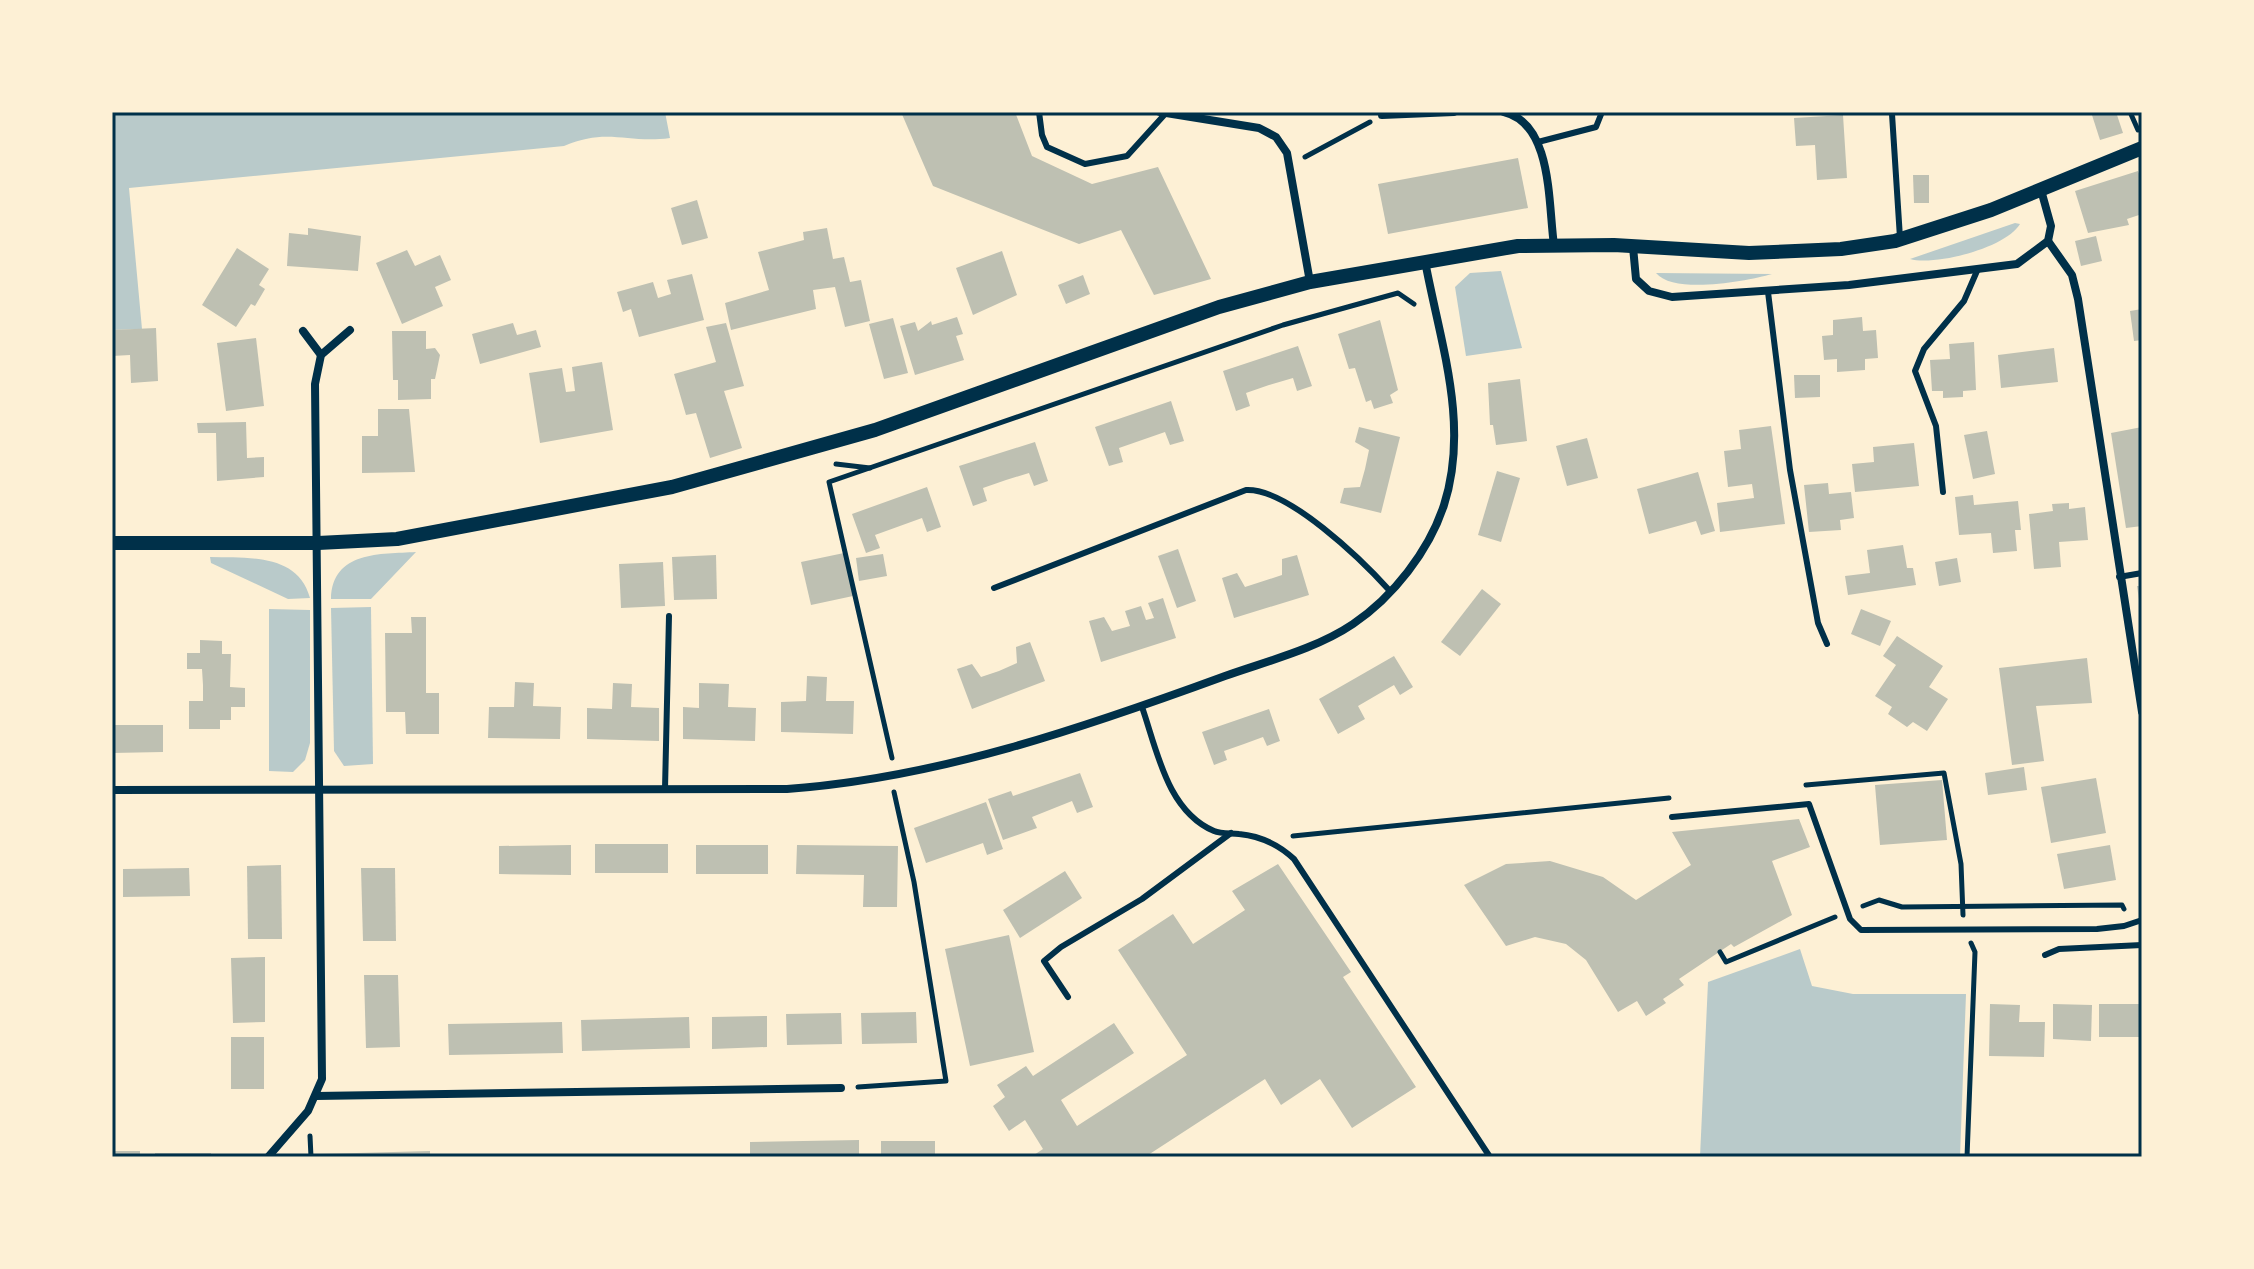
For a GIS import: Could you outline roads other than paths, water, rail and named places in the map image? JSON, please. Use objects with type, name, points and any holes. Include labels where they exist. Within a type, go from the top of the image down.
[{"type":"street","points":[[1160,112],[1259,128],[1276,137],[1287,153],[1290,165],[1310,282]]},
{"type":"street","points":[[1382,115],[1454,112]]},
{"type":"street","points":[[1504,112],[1526,124],[1538,142],[1554,245]]},
{"type":"street","points":[[112,543],[318,543],[397,539],[672,487],[875,430],[1219,307],[1310,282],[1480,250],[1554,245],[1749,253],[1810,251],[1901,240],[2041,190],[2142,148]]},
{"type":"street","points":[[1633,247],[1636,279],[1649,291],[1672,297],[1768,292],[1977,271],[2017,264],[2048,241],[2051,226],[2041,190]]},
{"type":"street","points":[[2048,241],[2072,275],[2078,299],[2142,712]]},
{"type":"street","points":[[112,790],[787,789],[890,777],[979,757],[1142,707],[1335,634],[1362,617],[1390,591],[1427,543],[1443,506],[1455,441],[1454,404],[1425,261]]},
{"type":"street","points":[[268,1157],[308,1111],[322,1079],[315,384],[321,355],[350,330]]},
{"type":"street","points":[[303,331],[321,355]]},
{"type":"street","points":[[316,1096],[841,1088]]},
{"type":"lane","points":[[1039,112],[1047,147],[1085,164],[1127,156],[1166,113]]},
{"type":"lane","points":[[1538,142],[1596,127],[1602,112]]},
{"type":"lane","points":[[1892,114],[1901,240]]},
{"type":"lane","points":[[1943,492],[1936,426],[1915,371],[1924,349],[1964,301],[1977,271]]},
{"type":"lane","points":[[1768,292],[1790,470],[1818,623],[1827,644]]},
{"type":"lane","points":[[994,588],[1246,490],[1257,490],[1295,507],[1390,591]]},
{"type":"lane","points":[[2119,577],[2142,573]]},
{"type":"lane","points":[[665,789],[669,616]]},
{"type":"lane","points":[[1142,707],[1177,800],[1188,813],[1215,832],[1231,833],[1279,846],[1294,859],[1487,1155]]},
{"type":"lane","points":[[1672,817],[1809,804],[1854,926],[1872,931],[2097,929],[2142,920]]},
{"type":"lane","points":[[1068,997],[1044,961],[1061,947],[1142,899],[1231,833]]},
{"type":"lane","points":[[2045,955],[2059,949],[2142,945]]}]
